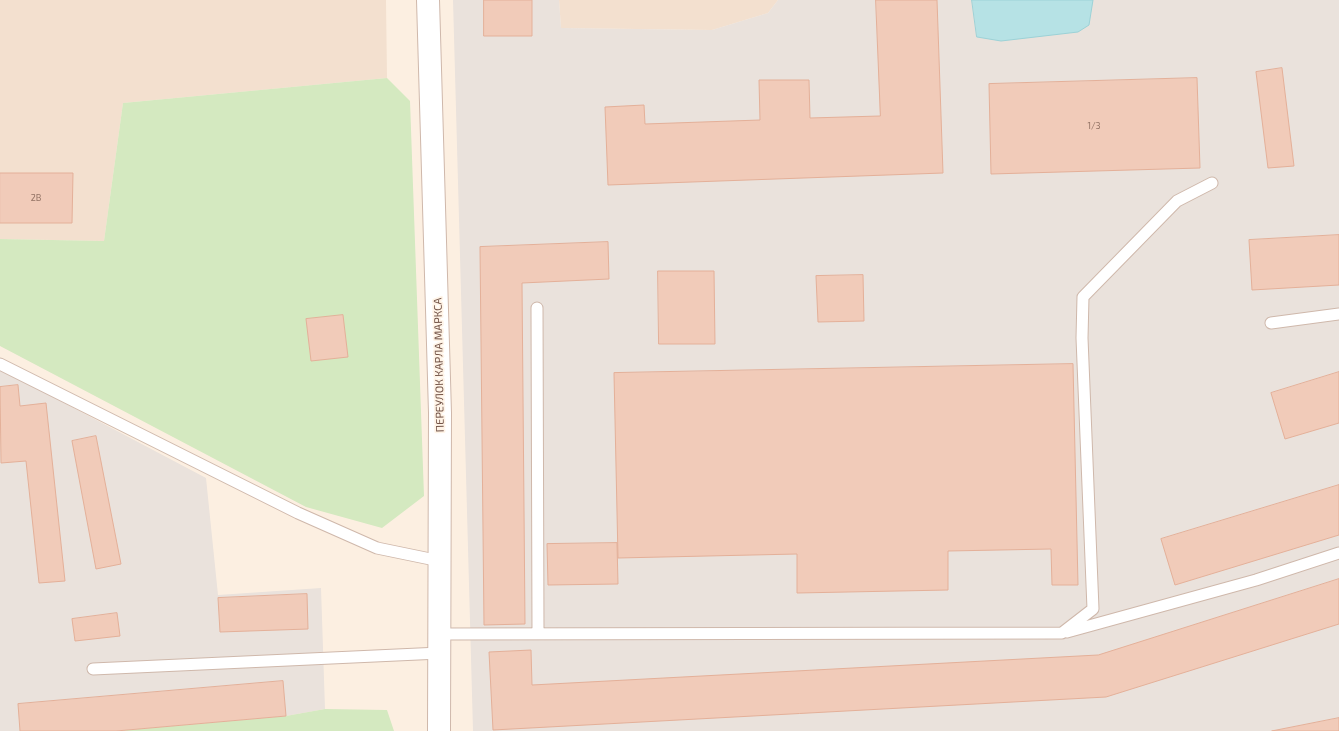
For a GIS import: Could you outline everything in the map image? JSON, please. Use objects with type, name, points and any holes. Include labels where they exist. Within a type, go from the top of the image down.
[{"type":"street","name":"ПЕРЕУЛОК КАРЛА МАРКСА","points":[[428,0],[438,280],[440,413],[439,731]]},
{"type":"lane","points":[[1062,633],[1093,609],[1082,338],[1083,297],[1177,201],[1212,183]]},
{"type":"lane","points":[[537,308],[538,634]]},
{"type":"lane","points":[[1271,322],[1339,314]]},
{"type":"lane","points":[[0,364],[298,514],[377,548],[440,561]]},
{"type":"lane","points":[[93,669],[440,643],[538,634],[1062,633],[1256,580],[1339,553]]},
{"type":"shaded area","points":[[0,0],[386,0],[387,78],[123,103],[104,241],[0,239]]},
{"type":"shaded area","points":[[453,0],[559,0],[561,28],[712,30],[768,13],[778,0],[1339,0],[1339,731],[473,731]]},
{"type":"shaded area","points":[[559,0],[778,0],[768,13],[712,30],[561,28]]},
{"type":"shaded area","points":[[0,369],[206,478],[218,595],[321,588],[325,709],[286,716],[116,731],[0,731]]},
{"type":"green space","points":[[387,78],[410,101],[424,496],[382,528],[306,507],[0,346],[0,239],[104,241],[123,103]]},
{"type":"green space","points":[[325,709],[387,710],[394,731],[116,731],[286,716]]},
{"type":"water","points":[[972,0],[1093,0],[1089,25],[1078,32],[1001,41],[977,37]]},
{"type":"building","points":[[484,0],[532,0],[532,36],[484,36]]},
{"type":"building","points":[[876,0],[937,0],[943,173],[608,185],[605,107],[644,105],[645,124],[760,120],[759,80],[809,80],[810,118],[880,116]]},
{"type":"building","points":[[1282,68],[1294,166],[1268,168],[1256,72]]},
{"type":"building","points":[[1197,78],[1200,168],[991,174],[989,84]]},
{"type":"building","points":[[0,173],[73,173],[72,223],[0,223]]},
{"type":"building","points":[[1339,235],[1339,285],[1252,290],[1249,240]]},
{"type":"building","points":[[608,242],[609,279],[522,283],[525,624],[484,625],[480,247]]},
{"type":"building","points":[[658,271],[714,271],[715,344],[659,344]]},
{"type":"building","points":[[863,275],[864,321],[818,322],[816,276]]},
{"type":"building","points":[[343,315],[348,357],[311,361],[306,319]]},
{"type":"building","points":[[1073,364],[1078,585],[1052,585],[1051,549],[948,551],[948,590],[797,593],[797,554],[618,558],[614,373]]},
{"type":"building","points":[[1339,372],[1339,423],[1285,439],[1271,393]]},
{"type":"building","points":[[18,385],[20,406],[46,403],[65,581],[39,583],[26,461],[1,463],[0,387]]},
{"type":"building","points":[[96,436],[121,564],[96,569],[72,441]]},
{"type":"building","points":[[1339,485],[1339,535],[1175,585],[1161,539]]},
{"type":"building","points":[[617,543],[618,584],[548,585],[547,544]]},
{"type":"building","points":[[1339,579],[1339,624],[1106,697],[493,730],[489,652],[531,650],[532,685],[1098,655]]},
{"type":"building","points":[[307,594],[308,629],[220,632],[218,598]]},
{"type":"building","points":[[117,613],[120,636],[75,641],[72,619]]},
{"type":"building","points":[[283,681],[286,716],[116,731],[20,731],[18,704]]},
{"type":"building","points":[[1339,718],[1339,731],[1272,731]]}]
